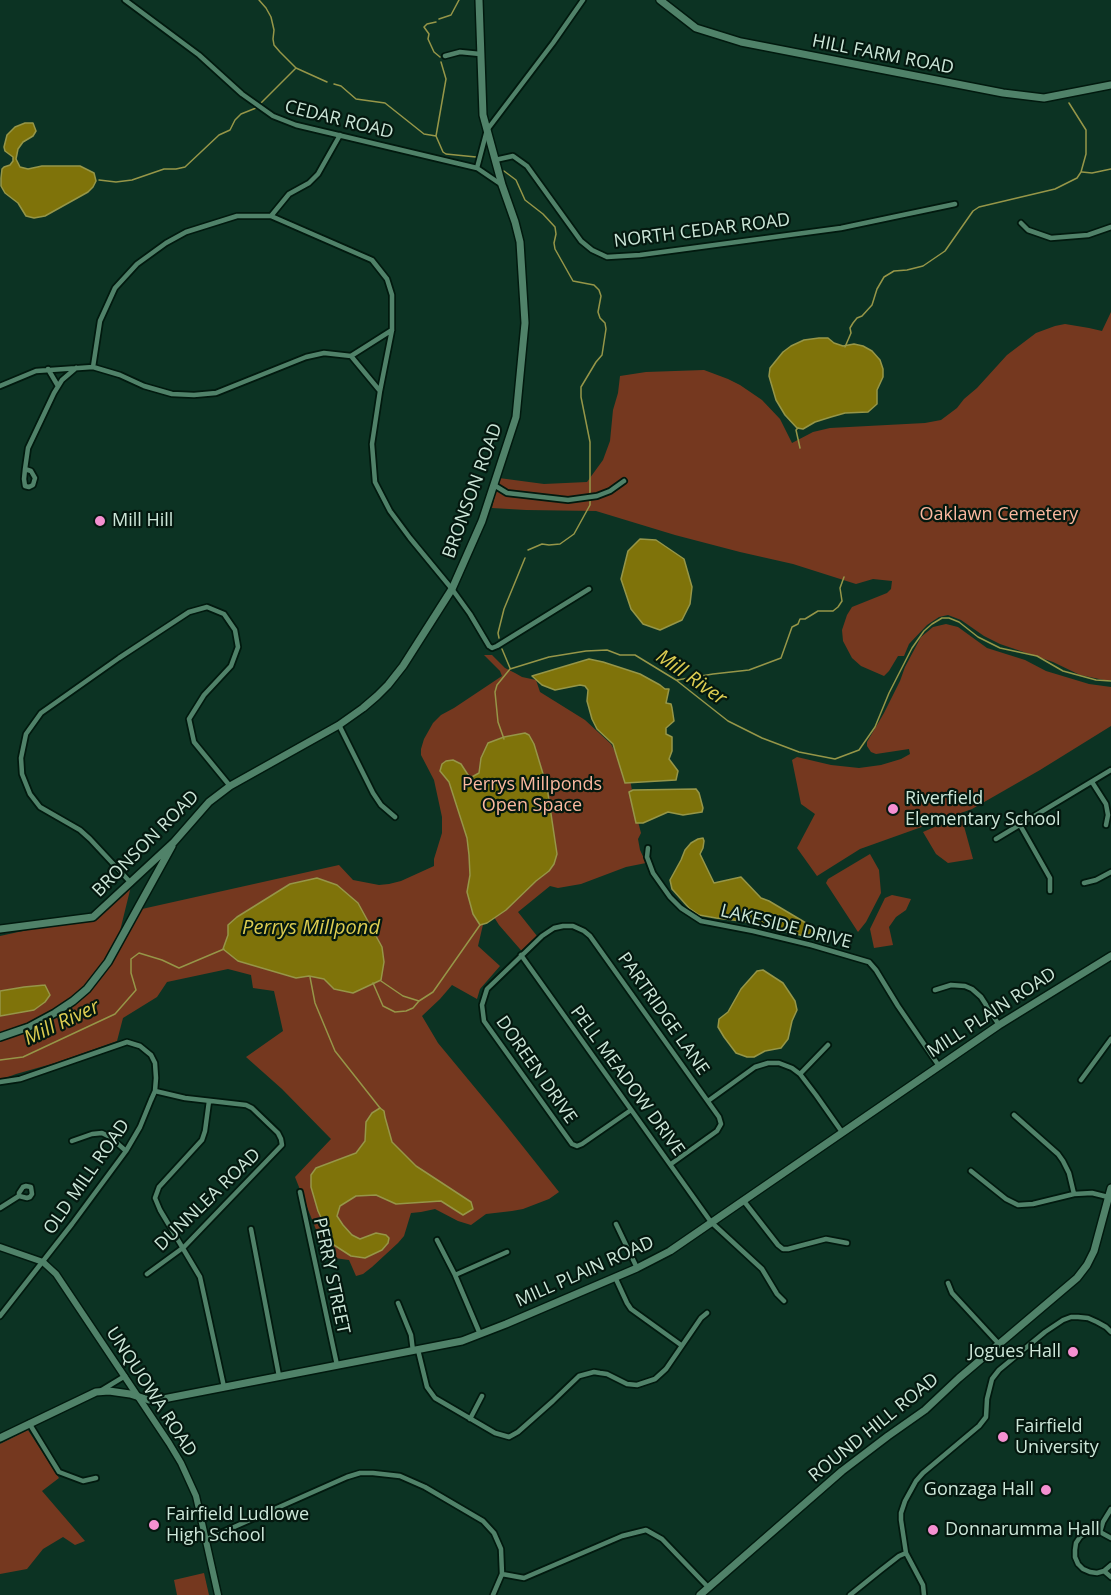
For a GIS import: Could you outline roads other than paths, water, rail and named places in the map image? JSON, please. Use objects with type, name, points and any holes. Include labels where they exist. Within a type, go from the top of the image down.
[{"type":"main road","name":"BRONSON ROAD","points":[[0,929],[93,917],[174,842],[208,802],[230,786],[339,725],[363,708],[388,685],[422,638],[452,589],[482,522],[516,417],[525,323],[520,242],[483,115],[479,0]]},
{"type":"main road","name":"HILL FARM ROAD","points":[[660,0],[696,28],[741,42],[992,91],[1044,98],[1111,85]]},
{"type":"main road","points":[[0,1037],[29,1027],[55,1013],[87,989],[108,962],[174,842]]},
{"type":"main road","name":"MILL PLAIN ROAD","points":[[0,1438],[100,1391],[158,1400],[462,1341],[637,1268],[662,1256],[999,1025],[1111,956]]},
{"type":"main road","name":"ROUND HILL ROAD","points":[[700,1595],[842,1471],[925,1410],[1064,1290],[1082,1272],[1094,1251],[1111,1188]]},
{"type":"street","name":"CEDAR ROAD","points":[[125,0],[199,55],[267,113],[280,120],[477,168],[502,185]]},
{"type":"street","points":[[477,168],[487,130],[583,0]]},
{"type":"street","points":[[445,56],[460,52],[480,54]]},
{"type":"street","points":[[271,216],[290,194],[309,183],[318,174],[340,135]]},
{"type":"street","name":"NORTH CEDAR ROAD","points":[[495,160],[513,156],[527,166],[581,241],[592,250],[607,257],[640,255],[841,228],[955,204]]},
{"type":"street","points":[[93,367],[100,321],[115,288],[137,264],[186,232],[237,216],[271,216],[372,260],[387,279],[392,295],[392,330],[372,444],[375,482],[390,511],[452,589],[492,648],[590,589]]},
{"type":"street","points":[[1021,223],[1028,230],[1051,238],[1088,235],[1111,227]]},
{"type":"street","points":[[0,386],[36,371],[93,367],[172,394],[216,393],[306,357],[324,354],[351,356],[392,330]]},
{"type":"street","points":[[351,356],[380,391]]},
{"type":"street","points":[[25,469],[28,448],[54,393],[62,380],[76,368]]},
{"type":"street","points":[[48,369],[58,386]]},
{"type":"street","points":[[493,489],[507,493],[568,500],[586,499],[610,491],[624,481]]},
{"type":"street","points":[[131,883],[80,830],[40,807],[30,794],[22,774],[21,758],[26,734],[41,713],[189,612],[207,607],[224,614],[235,630],[238,647],[231,666],[204,695],[189,719],[194,742],[230,786]]},
{"type":"street","points":[[339,725],[373,793],[381,805],[395,817]]},
{"type":"street","points":[[996,839],[1111,770]]},
{"type":"street","points":[[1092,782],[1106,804],[1108,815],[1106,825]]},
{"type":"street","points":[[1020,825],[1050,878],[1050,891]]},
{"type":"street","name":"LAKESIDE DRIVE","points":[[648,848],[647,857],[653,873],[670,897],[681,908],[701,921],[811,945],[868,962],[876,970],[939,1066]]},
{"type":"street","points":[[1084,883],[1111,872]]},
{"type":"street","name":"PARTRIDGE LANE","points":[[521,955],[554,928],[573,927],[587,933],[708,1101],[719,1117],[720,1127],[715,1133],[670,1164]]},
{"type":"street","name":"PELL MEADOW DRIVE","points":[[521,955],[711,1222],[762,1269],[777,1294],[784,1301]]},
{"type":"street","name":"DOREEN DRIVE","points":[[521,955],[490,985],[484,995],[482,1014],[487,1028],[572,1144],[577,1146],[582,1144],[631,1110]]},
{"type":"street","points":[[935,990],[951,984],[972,989],[981,996],[999,1025]]},
{"type":"street","points":[[1081,1080],[1111,1040]]},
{"type":"street","name":"OLD MILL ROAD","points":[[0,1082],[20,1079],[129,1042],[146,1050],[153,1058],[156,1078],[154,1091],[140,1127],[126,1151],[0,1316]]},
{"type":"street","points":[[800,1074],[828,1045]]},
{"type":"street","points":[[708,1101],[755,1067],[773,1063],[785,1065],[800,1074],[842,1132]]},
{"type":"street","name":"DUNNLEA ROAD","points":[[147,1275],[184,1247],[282,1145],[278,1133],[249,1106],[241,1103],[185,1098],[154,1091]]},
{"type":"street","points":[[209,1101],[202,1140],[159,1187],[155,1196],[160,1210],[184,1247],[201,1280],[224,1387]]},
{"type":"street","points":[[1014,1115],[1058,1154],[1069,1173],[1074,1194]]},
{"type":"street","points":[[72,1141],[102,1133],[126,1151]]},
{"type":"street","points":[[971,1171],[1006,1199],[1018,1205],[1033,1204],[1074,1194],[1108,1197]]},
{"type":"street","name":"PERRY STREET","points":[[300,1192],[337,1365]]},
{"type":"street","points":[[0,1208],[19,1196]]},
{"type":"street","points":[[743,1200],[783,1249],[826,1239],[847,1243]]},
{"type":"street","points":[[1102,1221],[1111,1223]]},
{"type":"street","points":[[616,1224],[637,1268]]},
{"type":"street","points":[[251,1229],[279,1376]]},
{"type":"street","points":[[437,1240],[455,1275],[480,1335]]},
{"type":"street","name":"UNQUOWA ROAD","points":[[0,1247],[42,1262],[56,1274],[181,1463],[196,1496],[218,1595]]},
{"type":"street","points":[[455,1275],[507,1252]]},
{"type":"street","points":[[615,1277],[631,1309],[681,1345]]},
{"type":"street","points":[[948,1283],[952,1293],[999,1344]]},
{"type":"street","points":[[398,1302],[430,1393],[440,1402],[470,1419],[501,1435],[511,1436],[579,1376],[594,1372],[607,1374],[632,1385],[643,1384],[655,1379],[662,1374],[681,1345],[707,1313]]},
{"type":"street","points":[[924,1595],[923,1584],[906,1553],[901,1513],[905,1500],[916,1481],[979,1426],[986,1417],[992,1379],[999,1370],[1045,1332],[1071,1317],[1088,1318],[1111,1332]]},
{"type":"street","name":"MILL PLAIN ROAD","points":[[100,1391],[124,1376]]},
{"type":"street","points":[[470,1419],[482,1396]]},
{"type":"street","points":[[29,1424],[59,1472],[83,1481],[96,1478]]},
{"type":"street","points":[[207,1539],[347,1477],[360,1473],[387,1473],[425,1487],[483,1521],[494,1533],[501,1550],[502,1574],[494,1595]]},
{"type":"street","points":[[1100,1532],[1111,1509]]},
{"type":"street","points":[[502,1574],[524,1578],[622,1536],[646,1530],[662,1539],[708,1587]]},
{"type":"street","points":[[1111,1538],[1093,1531],[1080,1537],[1075,1550],[1078,1564],[1090,1572],[1104,1570],[1111,1565]]},
{"type":"street","points":[[850,1595],[906,1553]]},
{"type":"street","points":[[1104,1570],[1111,1577]]},
{"type":"water","points":[[33,123],[36,131],[18,149],[16,159],[20,167],[28,169],[42,166],[80,166],[94,173],[96,181],[88,192],[45,216],[34,218],[26,216],[18,203],[5,193],[1,186],[2,169],[13,161],[13,157],[5,151],[4,147],[7,135],[15,127]]},
{"type":"water","points":[[828,338],[843,346],[854,344],[863,346],[872,351],[880,360],[883,377],[877,390],[877,404],[868,412],[845,413],[815,422],[803,429],[797,428],[785,415],[776,400],[769,376],[770,368],[791,346],[804,340]]},
{"type":"water","points":[[640,539],[656,540],[684,559],[692,587],[690,604],[682,620],[660,630],[643,624],[631,609],[621,579],[628,551]]},
{"type":"water","points":[[589,659],[640,674],[665,689],[669,689],[666,703],[671,704],[674,721],[666,728],[666,734],[672,737],[672,751],[669,759],[678,771],[676,780],[625,783],[613,744],[597,729],[592,719],[587,701],[588,690],[585,686],[555,690],[542,685],[532,676]]},
{"type":"water","points":[[525,733],[529,735],[534,744],[547,787],[557,854],[549,871],[506,910],[480,925],[473,914],[467,892],[470,875],[467,838],[449,782],[440,771],[442,764],[453,760],[461,764],[470,778],[479,773],[481,758],[488,743]]},
{"type":"water","points":[[696,789],[703,808],[702,812],[683,815],[668,812],[643,823],[636,823],[629,792],[633,790]]},
{"type":"water","points":[[703,838],[703,848],[700,854],[714,883],[741,877],[761,898],[817,930],[817,933],[804,936],[749,922],[699,915],[689,908],[672,889],[670,880],[685,850],[691,843]]},
{"type":"water","name":"Perrys Millpond","points":[[317,878],[337,885],[358,903],[382,947],[384,962],[381,980],[353,993],[334,989],[324,979],[309,976],[296,978],[238,961],[223,949],[228,935],[228,925],[237,917],[290,884]]},
{"type":"water","points":[[763,970],[783,983],[795,1001],[797,1010],[788,1039],[781,1048],[747,1057],[736,1053],[724,1037],[718,1027],[719,1019],[728,1012],[741,989],[757,971]]},
{"type":"water","points":[[45,985],[50,995],[34,1010],[0,1016],[0,991]]},
{"type":"water","points":[[380,1108],[384,1111],[392,1142],[416,1166],[471,1202],[473,1209],[463,1215],[441,1201],[396,1204],[376,1195],[356,1196],[340,1206],[337,1216],[343,1225],[352,1235],[360,1239],[376,1233],[389,1238],[382,1250],[365,1258],[351,1256],[334,1245],[318,1211],[311,1187],[311,1175],[316,1168],[356,1153],[365,1141],[366,1122],[372,1113]]},
{"type":"waterway","points":[[259,0],[271,17],[274,45],[296,68],[327,82]]},
{"type":"waterway","points":[[439,19],[451,15],[459,0]]},
{"type":"waterway","points":[[436,22],[424,27],[429,34],[428,39],[434,52],[440,57]]},
{"type":"waterway","points":[[441,62],[446,79],[436,136],[446,154],[476,157]]},
{"type":"waterway","points":[[261,103],[295,69]]},
{"type":"waterway","points":[[334,84],[341,86],[356,99],[385,103],[424,134],[436,136]]},
{"type":"waterway","points":[[845,347],[851,333],[850,328],[857,318],[872,305],[884,277],[894,271],[923,266],[945,251],[973,211],[979,207],[1055,189],[1077,178],[1086,154],[1086,130],[1069,103]]},
{"type":"waterway","points":[[99,180],[116,182],[132,180],[164,169],[185,167],[219,135],[230,130],[241,114],[256,108]]},
{"type":"waterway","points":[[1082,172],[1092,173],[1111,169]]},
{"type":"waterway","points":[[504,171],[516,180],[525,200],[555,227],[555,249],[573,281],[594,285],[601,296],[598,312],[606,329],[602,355],[581,387],[590,442],[590,495]]},
{"type":"waterway","points":[[798,428],[796,430],[800,448]]},
{"type":"waterway","points":[[528,550],[542,544],[560,544],[574,534],[590,505],[590,499]]},
{"type":"waterway","points":[[499,638],[498,633],[504,609],[525,558]]},
{"type":"waterway","points":[[677,680],[749,670],[781,658],[792,627],[798,624],[800,619],[805,619],[818,611],[833,611],[838,607],[842,601],[840,588],[844,577]]},
{"type":"waterway","name":"Mill River","points":[[504,739],[498,722],[495,692],[497,685],[510,669],[549,657],[586,651],[607,650],[620,655],[635,655],[676,680],[728,721],[762,738],[799,752],[835,759],[859,750],[875,727],[912,648],[924,631],[942,618],[959,622],[978,637],[1000,648],[1037,656],[1063,671],[1096,680],[1111,681]]},
{"type":"waterway","points":[[502,649],[510,668]]},
{"type":"waterway","name":"Mill River","points":[[381,981],[403,996],[419,1001],[433,992],[480,925]]},
{"type":"waterway","name":"Mill River","points":[[0,1060],[23,1057],[115,1014],[136,990],[131,973],[131,959],[139,953],[179,968],[224,949]]},
{"type":"waterway","points":[[310,977],[315,1003],[335,1051],[380,1108]]},
{"type":"waterway","points":[[373,983],[383,1006],[395,1012],[413,1008],[419,1001]]},
{"type":"place","name":"Mill Hill","points":[[100,521]]},
{"type":"place","name":"Riverfield Elementary School","points":[[893,809]]},
{"type":"place","name":"Jogues Hall","points":[[1073,1352]]},
{"type":"place","name":"Fairfield University","points":[[1003,1437]]},
{"type":"place","name":"Gonzaga Hall","points":[[1046,1490]]},
{"type":"place","name":"Fairfield Ludlowe High School","points":[[154,1525]]},
{"type":"place","name":"Donnarumma Hall","points":[[933,1530]]},
{"type":"park label","name":"Oaklawn Cemetery","points":[[999,515]]},
{"type":"park label","name":"Perrys Millponds Open Space","points":[[532,795]]}]
